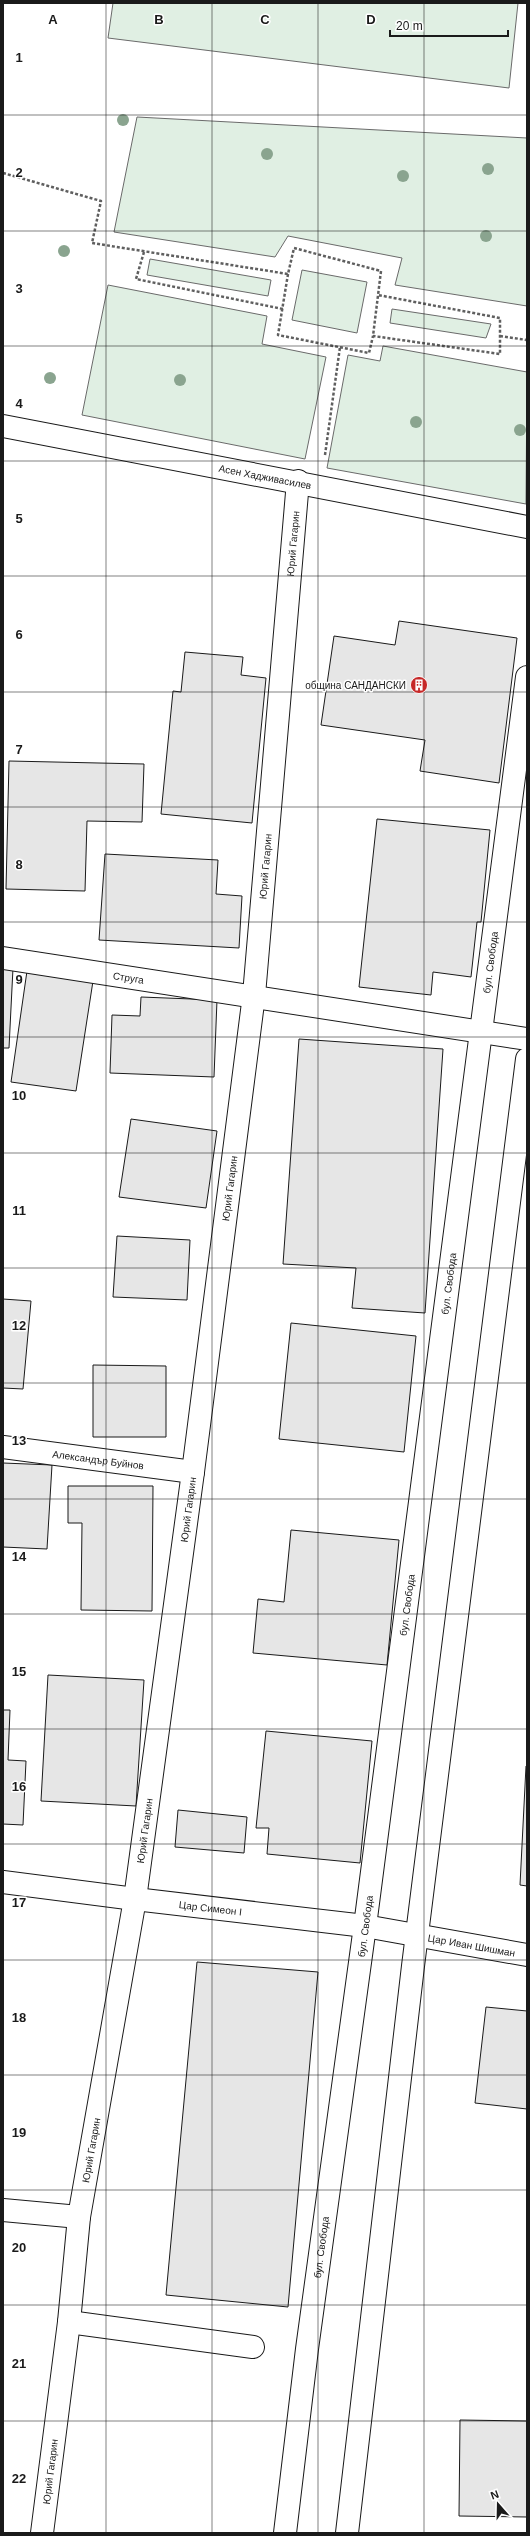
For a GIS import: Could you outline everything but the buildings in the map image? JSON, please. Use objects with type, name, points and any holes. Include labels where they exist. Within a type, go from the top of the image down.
[{"type":"street","name":"Асен Хадживасилев","points":[[3,426],[298,481],[527,527]]},
{"type":"street","name":"Юрий Гагарин","points":[[42,2533],[69,2322],[79,2217],[135,1900],[193,1472],[254,995],[298,481]]},
{"type":"street","name":"бул. Свобода","points":[[285,2533],[306,2350],[365,1926],[527,677]]},
{"type":"street","name":"Струга","points":[[3,958],[254,995],[527,1039]]},
{"type":"street","points":[[347,2533],[417,1935],[527,1059]]},
{"type":"street","name":"Александър Буйнов","points":[[3,1447],[193,1472]]},
{"type":"street","name":"Цар Симеон I","points":[[3,1882],[135,1900],[365,1926],[417,1935]]},
{"type":"street","name":"Цар Иван Шишман","points":[[417,1935],[527,1955]]},
{"type":"street","points":[[3,2210],[79,2217]]},
{"type":"street","points":[[69,2322],[253,2347]]},
{"type":"path","points":[[3,173],[102,201],[92,243],[288,274]]},
{"type":"path","points":[[294,248],[381,271],[373,336],[369,353],[278,335],[288,274],[294,248]]},
{"type":"path","points":[[144,252],[136,279],[283,309]]},
{"type":"path","points":[[373,336],[500,354],[500,318],[378,295]]},
{"type":"path","points":[[500,336],[527,340]]},
{"type":"path","points":[[321,486],[340,347]]},
{"type":"green space","points":[[113,3],[518,3],[509,88],[108,38]]},
{"type":"green space","points":[[137,117],[527,138],[527,306],[395,285],[402,258],[288,236],[275,257],[114,232]]},
{"type":"green space","points":[[150,259],[271,280],[268,296],[147,275]]},
{"type":"green space","points":[[302,270],[367,282],[357,333],[292,320]]},
{"type":"green space","points":[[108,285],[267,316],[262,344],[326,357],[305,459],[82,415]]},
{"type":"green space","points":[[392,309],[491,324],[486,338],[390,323]]},
{"type":"green space","points":[[383,346],[527,372],[526,504],[327,468],[348,355],[380,361]]},
{"type":"place","name":"община САНДАНСКИ","points":[[419,685]]}]
